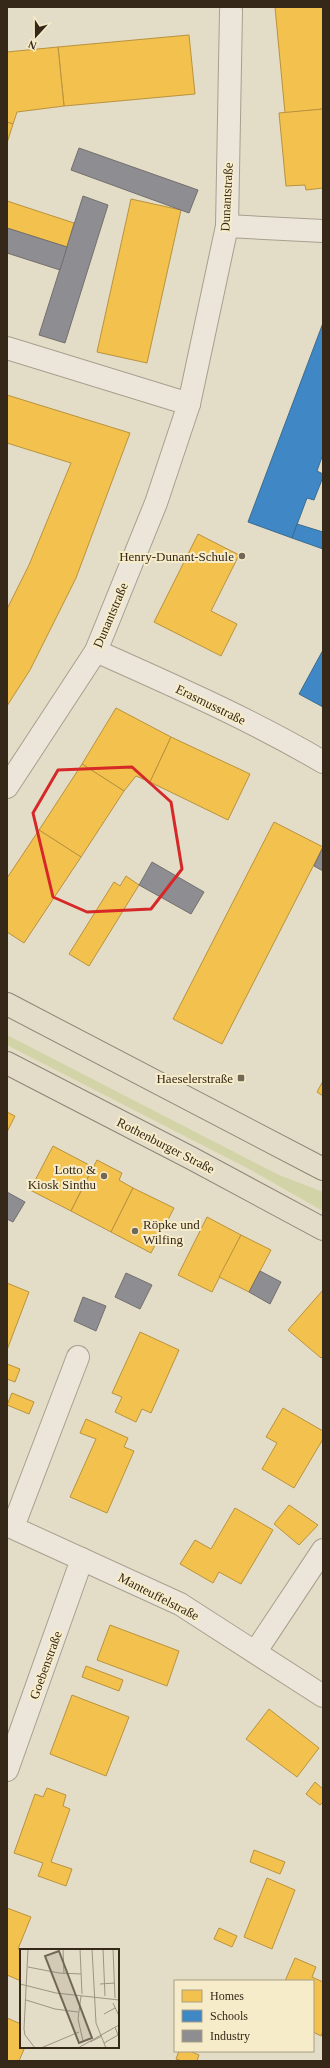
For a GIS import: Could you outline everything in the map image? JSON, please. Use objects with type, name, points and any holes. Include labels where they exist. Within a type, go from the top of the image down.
[{"type":"main road","points":[[7,1004],[323,1169]]},
{"type":"main road","name":"Rothenburger Straße","points":[[7,1063],[191,1158],[323,1229]]},
{"type":"street","name":"Dunantstraße","points":[[7,787],[96,651],[156,503],[189,404],[227,226],[231,11]]},
{"type":"street","points":[[227,226],[323,231]]},
{"type":"street","points":[[7,348],[189,404]]},
{"type":"street","name":"Erasmusstraße","points":[[96,651],[200,698],[296,746],[323,762]]},
{"type":"street","points":[[10,1526],[78,1357]]},
{"type":"street","name":"Manteuffelstraße","points":[[10,1526],[180,1604],[256,1651],[323,1696]]},
{"type":"street","points":[[256,1651],[323,1550]]},
{"type":"street","name":"Goebenstraße","points":[[7,1770],[82,1559]]},
{"type":"highlighted area","points":[[132,767],[171,802],[182,869],[151,909],[87,912],[53,897],[33,813],[58,770]]},
{"type":"green space","points":[[7,1035],[279,1175],[323,1192],[323,1205],[321,1210],[251,1170],[7,1045]]},
{"type":"building: Homes","points":[[275,7],[323,7],[323,109],[285,113]]},
{"type":"building: Homes","points":[[189,35],[195,94],[64,106],[58,47]]},
{"type":"building: Homes","points":[[58,47],[64,106],[17,112],[13,124],[7,122],[7,52]]},
{"type":"building: Homes","points":[[323,109],[323,188],[306,190],[305,185],[286,186],[279,113]]},
{"type":"building: Homes","points":[[7,122],[13,124],[7,143]]},
{"type":"building: Homes","points":[[131,199],[181,210],[147,363],[97,352]]},
{"type":"building: Homes","points":[[7,201],[74,223],[67,247],[7,228]]},
{"type":"building: Homes","points":[[7,395],[130,433],[76,578],[30,670],[7,706],[7,609],[29,565],[71,463],[7,443]]},
{"type":"building: Homes","points":[[198,534],[239,555],[211,611],[237,624],[221,656],[154,622]]},
{"type":"building: Homes","points":[[116,708],[171,737],[150,782],[136,776],[124,791],[82,764]]},
{"type":"building: Homes","points":[[171,737],[250,774],[228,820],[150,782]]},
{"type":"building: Homes","points":[[82,764],[124,791],[81,857],[39,830]]},
{"type":"building: Homes","points":[[274,822],[323,847],[222,1044],[173,1019]]},
{"type":"building: Homes","points":[[39,830],[81,857],[24,943],[7,932],[7,878]]},
{"type":"building: Homes","points":[[126,876],[139,885],[89,966],[69,954],[114,882],[120,886]]},
{"type":"building: Homes","points":[[323,1081],[323,1096],[317,1092]]},
{"type":"building: Homes","points":[[7,1112],[15,1116],[7,1132]]},
{"type":"building: Homes","points":[[53,1146],[93,1167],[71,1211],[30,1190]]},
{"type":"building: Homes","points":[[97,1160],[122,1173],[119,1180],[133,1188],[111,1232],[71,1211]]},
{"type":"building: Homes","points":[[133,1188],[174,1208],[151,1253],[111,1232]]},
{"type":"building: Homes","points":[[207,1217],[241,1235],[212,1292],[178,1275]]},
{"type":"building: Homes","points":[[241,1235],[271,1250],[249,1292],[219,1277]]},
{"type":"building: Homes","points":[[7,1283],[29,1292],[7,1350]]},
{"type":"building: Homes","points":[[323,1290],[323,1356],[321,1358],[288,1330]]},
{"type":"building: Homes","points":[[140,1332],[179,1350],[151,1413],[142,1409],[136,1422],[115,1412],[122,1397],[112,1393]]},
{"type":"building: Homes","points":[[7,1364],[20,1369],[15,1382],[7,1379]]},
{"type":"building: Homes","points":[[12,1393],[34,1402],[29,1414],[7,1405]]},
{"type":"building: Homes","points":[[283,1408],[323,1431],[323,1439],[294,1488],[262,1469],[277,1443],[266,1437]]},
{"type":"building: Homes","points":[[86,1419],[128,1438],[124,1447],[134,1451],[107,1513],[70,1497],[96,1439],[80,1433]]},
{"type":"building: Homes","points":[[289,1505],[318,1525],[299,1545],[274,1524]]},
{"type":"building: Homes","points":[[235,1508],[273,1530],[241,1584],[219,1572],[213,1583],[180,1564],[195,1540],[211,1549]]},
{"type":"building: Homes","points":[[110,1625],[179,1651],[167,1686],[97,1660]]},
{"type":"building: Homes","points":[[86,1666],[123,1680],[119,1691],[82,1677]]},
{"type":"building: Homes","points":[[72,1695],[129,1717],[106,1776],[50,1754]]},
{"type":"building: Homes","points":[[269,1709],[319,1748],[297,1777],[246,1739]]},
{"type":"building: Homes","points":[[315,1782],[323,1789],[323,1802],[320,1805],[306,1794]]},
{"type":"building: Homes","points":[[47,1788],[66,1795],[63,1806],[70,1809],[51,1862],[72,1869],[66,1886],[38,1876],[43,1863],[14,1853],[35,1794],[43,1797]]},
{"type":"building: Homes","points":[[254,1850],[285,1862],[280,1874],[250,1862]]},
{"type":"building: Homes","points":[[267,1878],[295,1890],[272,1949],[244,1937]]},
{"type":"building: Homes","points":[[7,1908],[31,1917],[18,1949],[20,1950],[20,1981],[7,1975]]},
{"type":"building: Homes","points":[[219,1928],[237,1936],[232,1947],[214,1939]]},
{"type":"building: Homes","points":[[295,1958],[316,1967],[312,1977],[323,1982],[323,2031],[321,2036],[314,2032],[314,1980],[285,1980]]},
{"type":"building: Homes","points":[[7,2018],[20,2024],[20,2048],[25,2048],[19,2061],[7,2061]]},
{"type":"building: Homes","points":[[179,2052],[192,2052],[199,2055],[197,2061],[182,2061],[176,2059]]},
{"type":"building: Schools","points":[[323,323],[323,454],[317,471],[323,474],[323,477],[314,500],[307,498],[292,538],[248,522]]},
{"type":"building: Schools","points":[[297,524],[323,532],[323,549],[292,538]]},
{"type":"building: Schools","points":[[323,650],[323,707],[299,694]]},
{"type":"building: Industry","points":[[79,148],[198,190],[189,213],[71,170]]},
{"type":"building: Industry","points":[[83,196],[108,205],[65,343],[39,335]]},
{"type":"building: Industry","points":[[7,228],[67,247],[60,270],[7,253]]},
{"type":"building: Industry","points":[[323,847],[323,871],[314,866]]},
{"type":"building: Industry","points":[[152,862],[204,892],[191,914],[139,885]]},
{"type":"building: Industry","points":[[7,1192],[25,1202],[13,1222],[7,1219]]},
{"type":"building: Industry","points":[[260,1271],[281,1282],[270,1304],[249,1292]]},
{"type":"building: Industry","points":[[126,1273],[152,1285],[140,1309],[115,1297]]},
{"type":"building: Industry","points":[[83,1297],[106,1306],[96,1331],[74,1321]]},
{"type":"place","name":"Henry-Dunant-Schule","points":[[242,556]]},
{"type":"place","name":"Haeselerstraße","points":[[241,1078]]},
{"type":"place","name":"Lotto & Kiosk Sinthu","points":[[104,1176]]},
{"type":"place","name":"Röpke und Wilfing","points":[[135,1231]]}]
